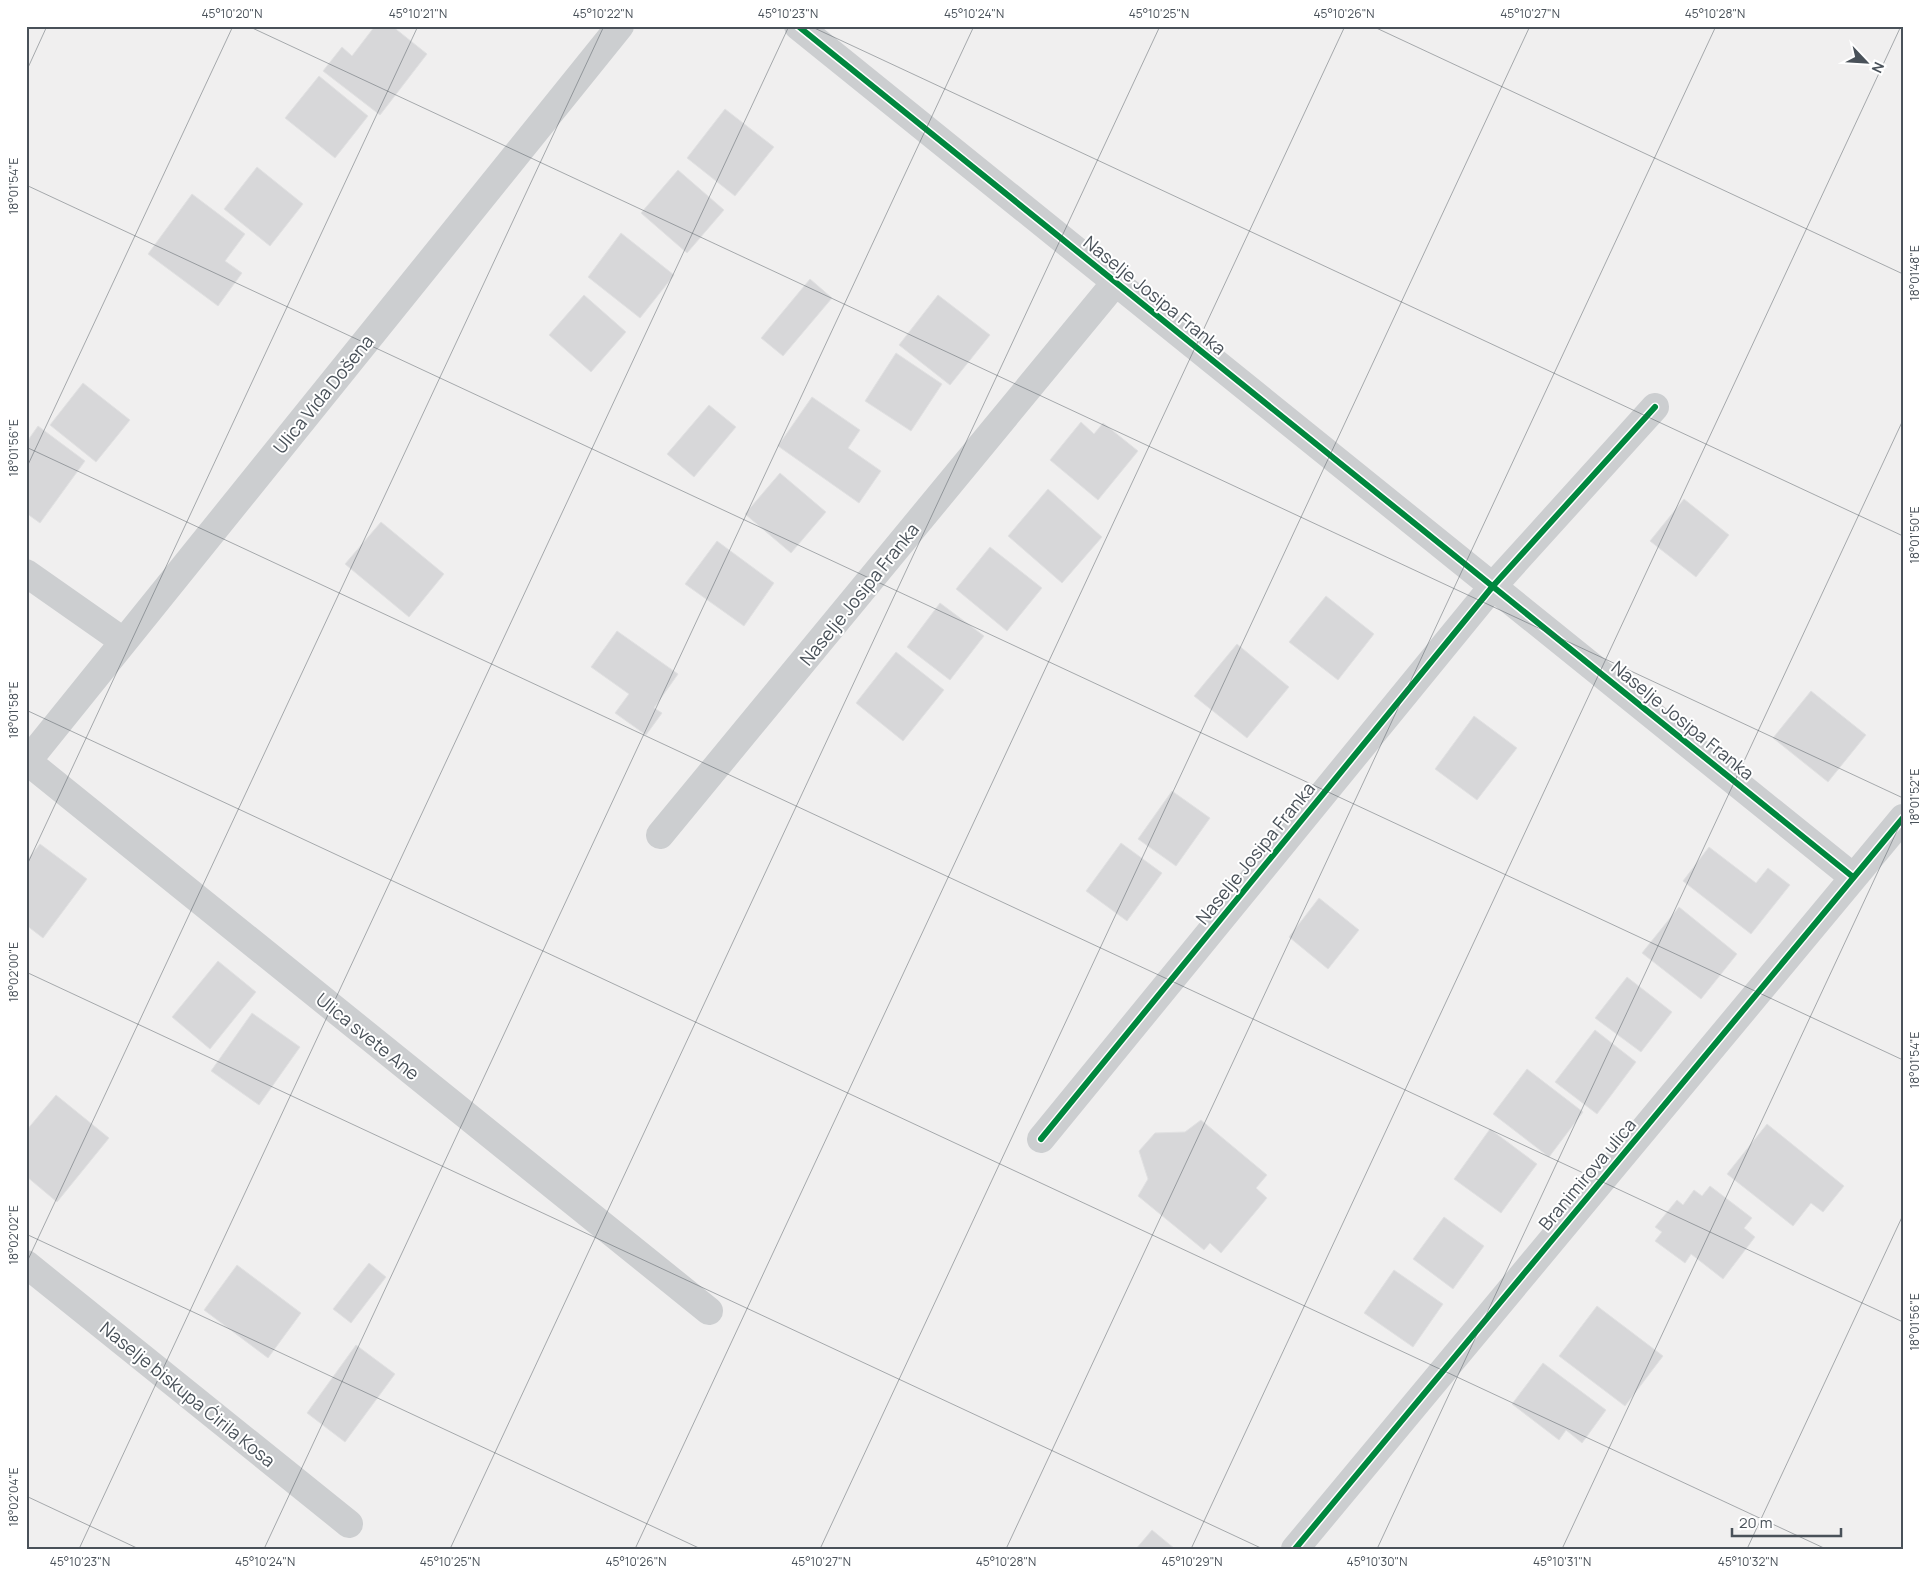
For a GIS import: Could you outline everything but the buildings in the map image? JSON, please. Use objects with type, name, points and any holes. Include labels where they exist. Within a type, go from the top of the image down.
[{"type":"street","name":"Ulica Vida Došena","points":[[27,762],[620,26]]},
{"type":"street","name":"Naselje Josipa Franka","points":[[798,26],[1853,877]]},
{"type":"street","name":"Naselje Josipa Franka","points":[[660,835],[1115,283]]},
{"type":"street","name":"Naselje Josipa Franka","points":[[1041,1140],[1493,586],[1655,407]]},
{"type":"street","points":[[26,573],[123,641]]},
{"type":"street","name":"Ulica svete Ane","points":[[27,762],[708,1311]]},
{"type":"street","name":"Branimirova ulica","points":[[1295,1549],[1903,818]]},
{"type":"street","name":"Naselje biskupa Ćirila Kosa","points":[[26,1264],[349,1524]]},
{"type":"cycle path","points":[[798,26],[1853,877]]},
{"type":"cycle path","points":[[1041,1139],[1493,586],[1655,407]]},
{"type":"cycle path","points":[[1295,1549],[1903,818]]}]
